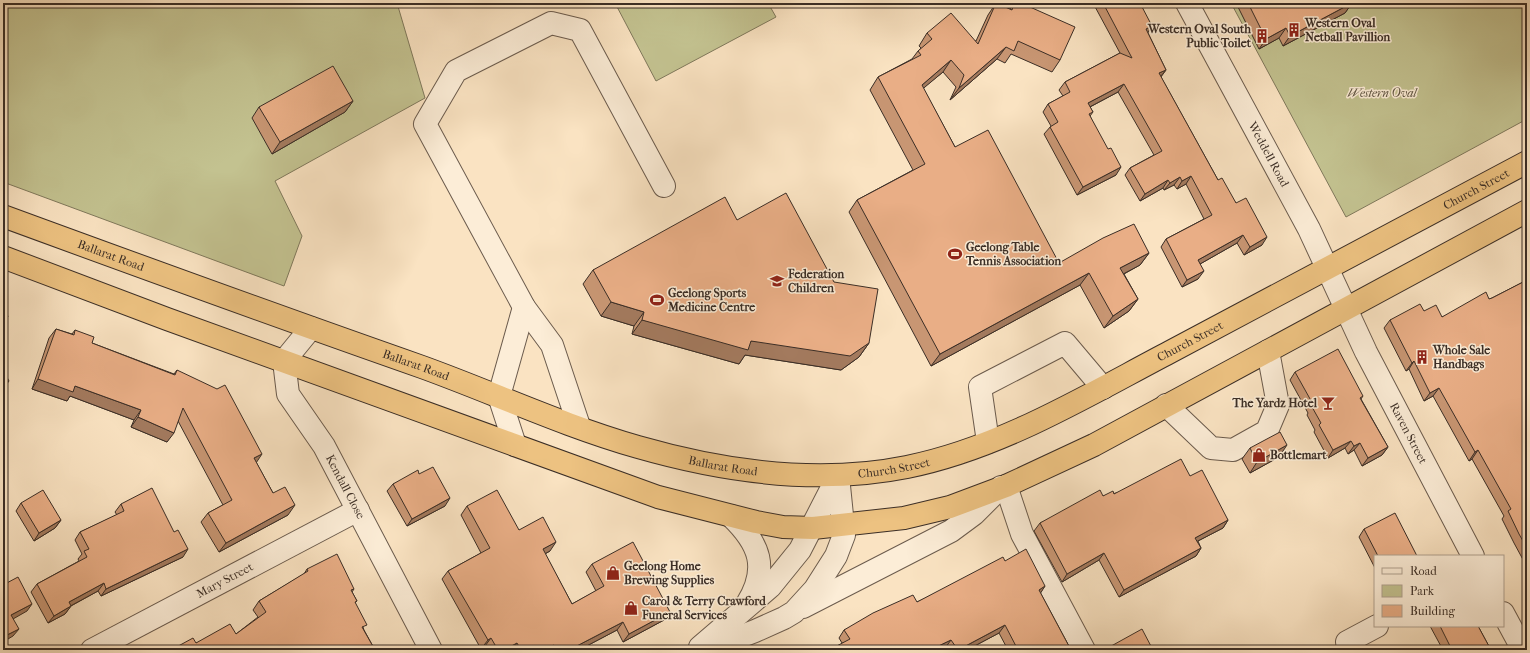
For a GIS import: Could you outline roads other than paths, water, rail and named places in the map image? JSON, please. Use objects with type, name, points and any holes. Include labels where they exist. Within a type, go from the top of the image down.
[{"type":"highway","name":"Church Street","points":[[838,476],[907,467],[946,458],[988,442],[1057,412],[1527,162]]},
{"type":"highway","points":[[3,257],[658,497],[731,516],[783,527],[813,528],[887,521],[927,513],[968,501],[1004,487],[1094,445],[1527,211]]},
{"type":"highway","name":"Ballarat Road","points":[[3,216],[638,447],[720,465],[763,472],[838,476]]},
{"type":"street","name":"Weddell Road","points":[[1187,3],[1309,229],[1346,309]]},
{"type":"street","points":[[580,426],[552,345],[524,306],[425,124],[456,71],[551,23],[580,30],[664,186]]},
{"type":"street","points":[[515,445],[499,396],[524,306]]},
{"type":"street","name":"Raven Street","points":[[1346,309],[1366,352],[1472,555]]},
{"type":"street","points":[[284,361],[311,328]]},
{"type":"street","points":[[988,442],[980,387],[1065,342],[1103,388]]},
{"type":"street","points":[[1166,405],[1211,448],[1233,450],[1267,431],[1278,406],[1268,351]]},
{"type":"street","name":"Kendall Close","points":[[284,361],[288,394],[324,446],[431,650]]},
{"type":"street","points":[[794,612],[815,589],[836,556],[843,539],[844,526],[838,476]]},
{"type":"street","points":[[696,650],[770,587],[800,550],[813,528],[838,476]]},
{"type":"street","points":[[706,650],[755,631],[951,531],[974,514],[1004,487],[1022,534],[1084,650]]},
{"type":"street","name":"Mary Street","points":[[92,650],[358,510]]},
{"type":"street","points":[[731,516],[746,533],[757,550],[760,560],[756,585],[741,612]]},
{"type":"street","points":[[1504,615],[1522,650]]},
{"type":"street","points":[[1348,642],[1375,627]]},
{"type":"place","name":"Western Oval Netball Pavillion","points":[[1294,30]]},
{"type":"place","name":"Western Oval South Public Toilet","points":[[1262,36]]},
{"type":"place","name":"Geelong Table Tennis Association","points":[[955,254]]},
{"type":"place","name":"Federation Children","points":[[777,281]]},
{"type":"place","name":"Geelong Sports Medicine Centre","points":[[657,300]]},
{"type":"place","name":"Whole Sale Handbags","points":[[1422,357]]},
{"type":"place","name":"The Yardz Hotel","points":[[1328,403]]},
{"type":"place","name":"Bottlemart","points":[[1259,455]]},
{"type":"place","name":"Geelong Home Brewing Supplies","points":[[613,573]]},
{"type":"place","name":"Carol & Terry Crawford Funeral Services","points":[[631,608]]},
{"type":"park label","name":"Western Oval","points":[[1382,93]]}]
